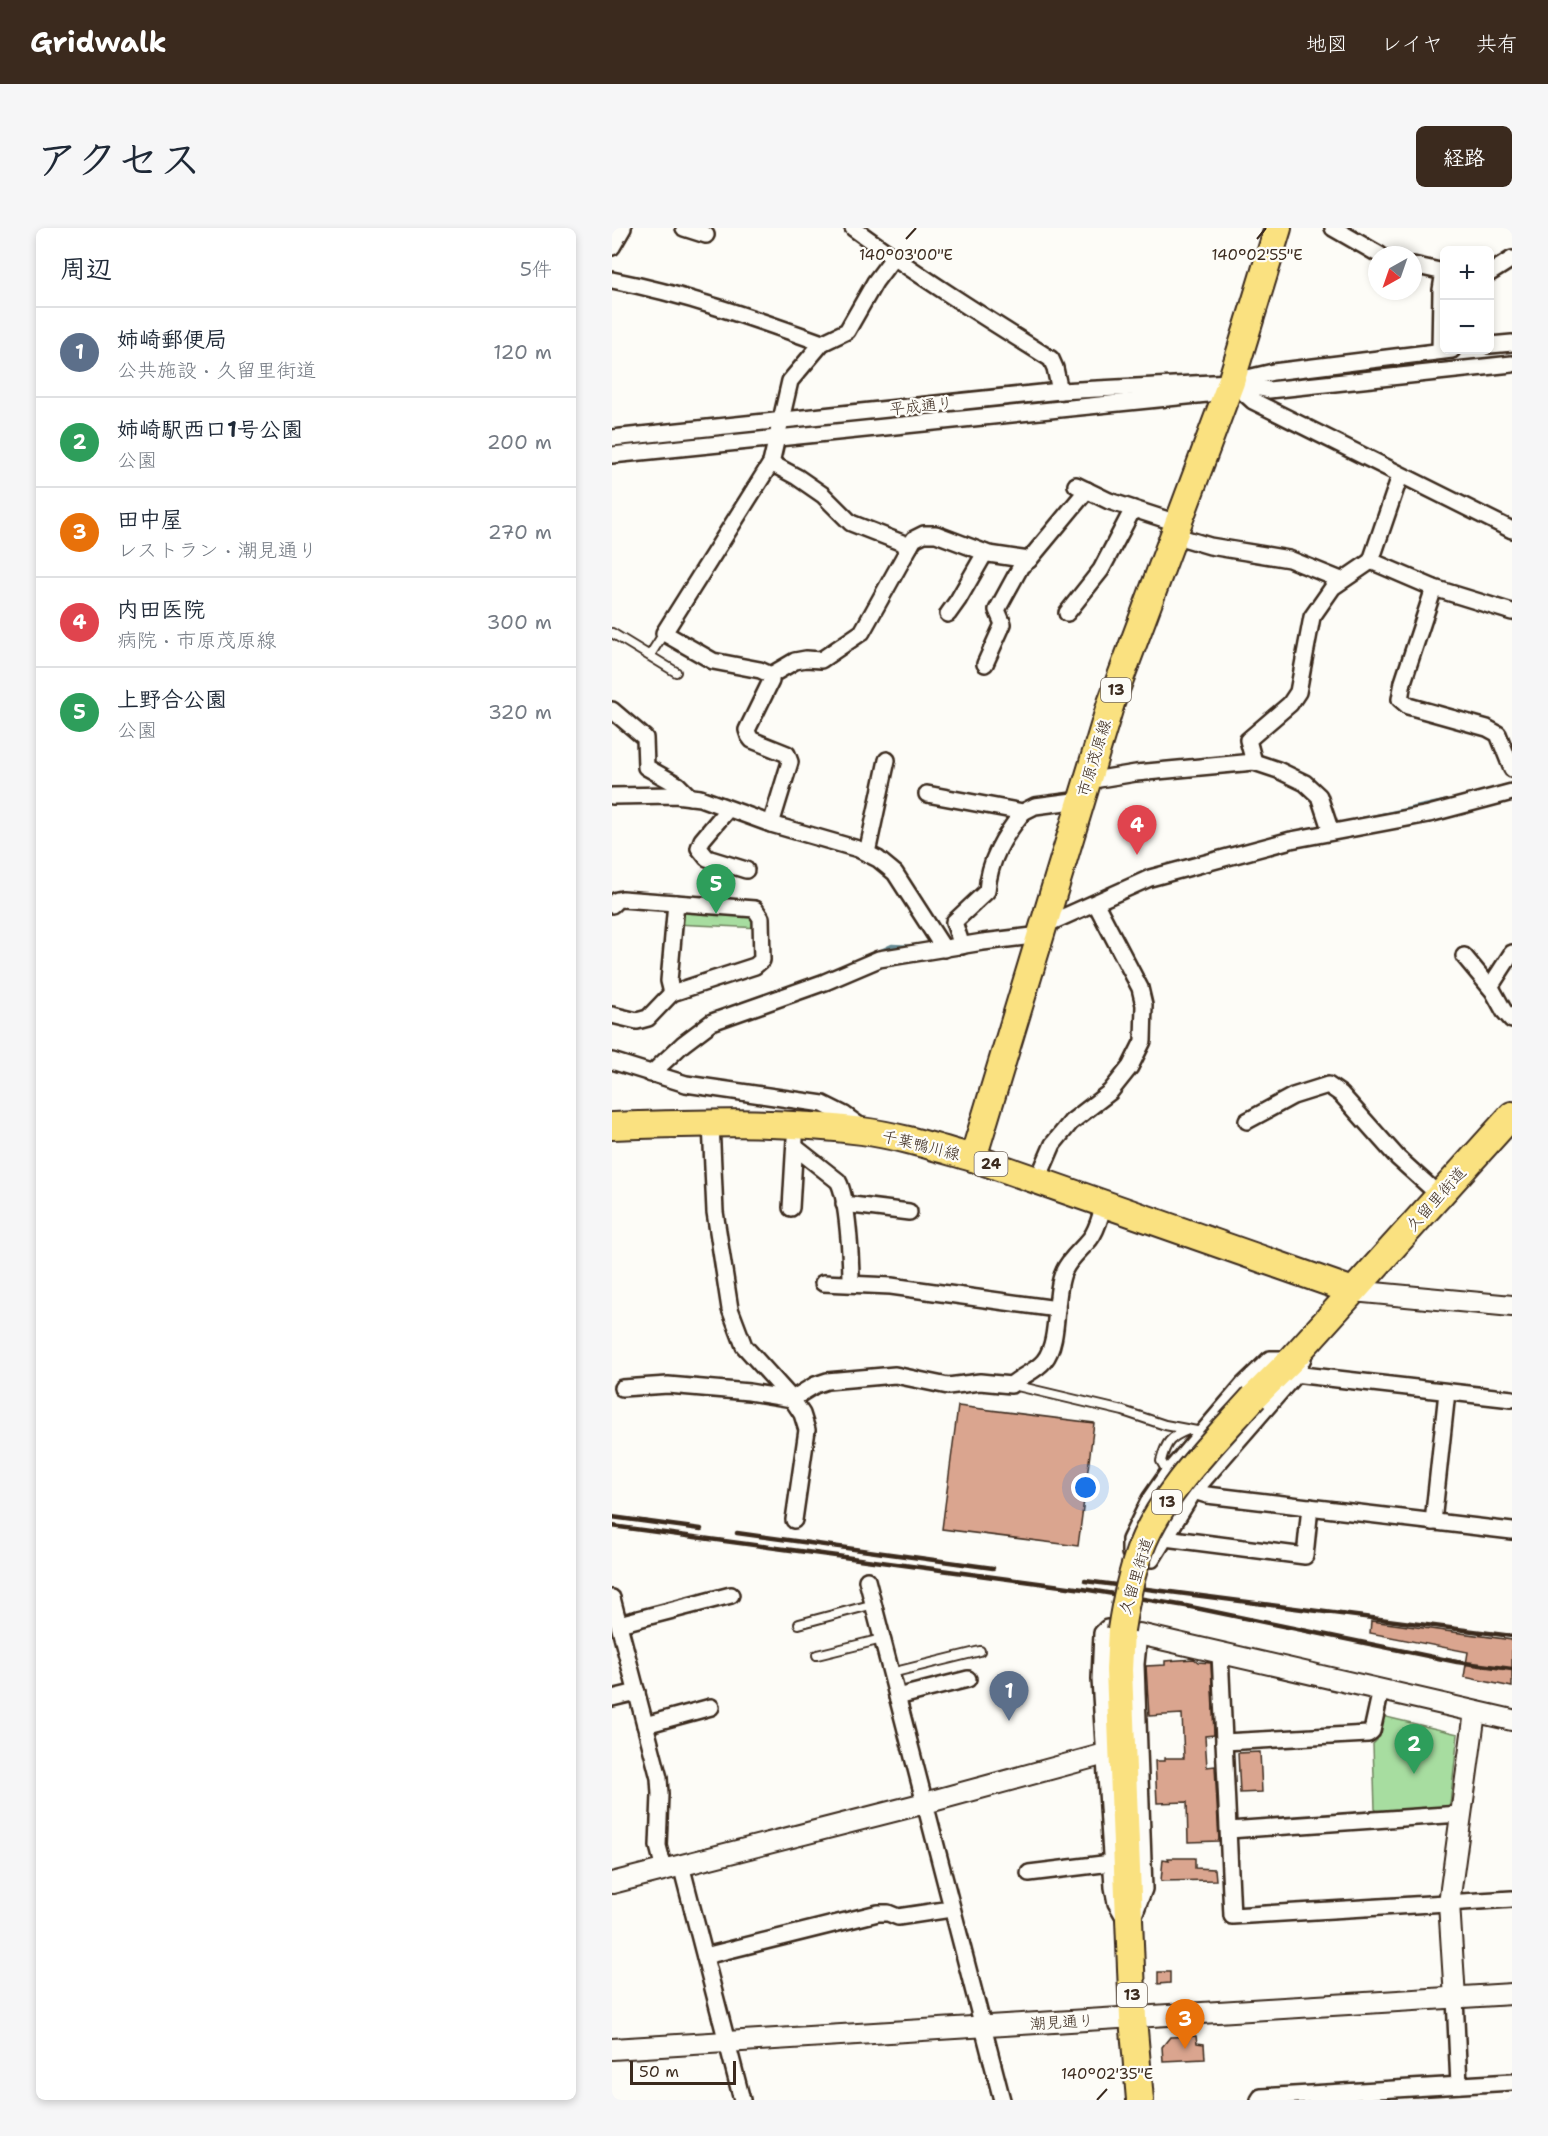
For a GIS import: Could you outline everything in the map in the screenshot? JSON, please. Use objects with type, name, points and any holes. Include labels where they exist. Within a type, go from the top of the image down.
[{"type":"main road","name":"市原茂原線","points":[[973,1158],[1111,703],[1231,382],[1278,228]]},
{"type":"main road","name":"久留里街道","points":[[1140,2100],[1133,2018],[1119,1658],[1121,1630],[1129,1590],[1144,1542],[1176,1487],[1191,1467],[1254,1397],[1288,1369],[1316,1332],[1512,1115]]},
{"type":"main road","name":"千葉鴨川線","points":[[612,1126],[711,1123],[796,1136],[864,1131],[921,1143],[973,1158],[1353,1291]]},
{"type":"street","points":[[612,247],[623,228]]},
{"type":"street","points":[[684,228],[706,235]]},
{"type":"street","points":[[854,228],[893,258],[988,321],[1051,359],[1060,391]]},
{"type":"street","points":[[1334,228],[1368,248]]},
{"type":"street","points":[[771,675],[760,670],[714,661],[664,633],[771,463],[790,381],[822,343],[847,331],[875,282],[893,258]]},
{"type":"street","points":[[1494,270],[1512,259]]},
{"type":"street","points":[[1422,267],[1440,270]]},
{"type":"street","points":[[612,280],[641,285],[735,312],[822,343]]},
{"type":"street","points":[[1494,345],[1512,343]]},
{"type":"street","name":"平成通り","points":[[612,438],[1060,391],[1231,382],[1274,372],[1440,351]]},
{"type":"street","name":"平成通り","points":[[612,455],[1207,394],[1231,382],[1269,390],[1512,364]]},
{"type":"street","points":[[1231,382],[1253,401],[1512,530]]},
{"type":"street","points":[[659,433],[660,450]]},
{"type":"street","points":[[771,463],[823,495],[851,523],[910,546]]},
{"type":"street","points":[[1254,762],[1248,740],[1290,704],[1298,692],[1312,617],[1333,587],[1371,561],[1400,476]]},
{"type":"street","points":[[985,664],[1003,624],[997,610],[1021,566],[1029,560],[1081,488],[1134,509],[1210,546],[1289,559],[1341,580]]},
{"type":"street","points":[[1067,613],[1101,570],[1134,509]]},
{"type":"street","points":[[771,675],[795,661],[821,660],[862,632],[914,539],[924,534],[936,534],[985,553],[1029,560]]},
{"type":"street","points":[[948,614],[985,553]]},
{"type":"street","points":[[1371,561],[1434,588],[1512,612]]},
{"type":"street","points":[[1434,588],[1403,682],[1400,699],[1408,706],[1487,728],[1498,734],[1512,769]]},
{"type":"street","points":[[771,675],[771,681],[747,730],[752,740],[787,754],[790,762],[771,825]]},
{"type":"street","points":[[612,710],[645,738],[646,766],[678,785],[690,797]]},
{"type":"street","points":[[867,853],[886,760]]},
{"type":"street","points":[[962,946],[954,922],[987,891],[988,875],[1000,844],[1023,812],[1136,773],[1254,762],[1305,783],[1319,796],[1331,831]]},
{"type":"street","points":[[651,1074],[683,1044],[712,1022],[825,982],[879,959],[1042,930],[1150,878],[1331,831],[1429,814],[1512,792]]},
{"type":"street","points":[[927,794],[1023,812]]},
{"type":"street","points":[[612,796],[675,795],[700,798],[771,825],[867,853],[895,873],[936,933],[944,949]]},
{"type":"street","points":[[728,809],[702,840],[699,848],[707,858],[746,870]]},
{"type":"street","points":[[612,906],[616,900],[622,899],[755,909],[760,918],[762,960],[754,966],[672,993],[648,1018],[637,1021],[612,1015]]},
{"type":"street","points":[[672,993],[669,981],[676,903]]},
{"type":"street","points":[[1037,1181],[1053,1144],[1071,1122],[1110,1092],[1130,1067],[1143,1041],[1144,1005],[1140,988],[1096,904]]},
{"type":"street","points":[[1490,987],[1512,953]]},
{"type":"street","points":[[1464,956],[1490,987],[1512,1020]]},
{"type":"street","points":[[612,1061],[686,1084],[823,1104],[845,1115],[864,1131]]},
{"type":"street","points":[[1247,1121],[1293,1096],[1328,1085],[1341,1094],[1398,1158],[1439,1195]]},
{"type":"street","points":[[711,1123],[715,1212],[730,1309],[744,1346],[792,1399],[802,1414],[807,1430],[794,1520]]},
{"type":"street","points":[[796,1136],[800,1150],[838,1181],[842,1188],[851,1283]]},
{"type":"street","points":[[790,1208],[796,1136]]},
{"type":"street","points":[[844,1204],[909,1212]]},
{"type":"street","points":[[622,1388],[668,1385],[749,1392],[792,1399],[815,1385],[827,1381],[895,1375],[948,1386],[980,1382],[1011,1385],[1019,1377],[1034,1371],[1046,1359],[1055,1327],[1064,1270],[1096,1230],[1104,1205]]},
{"type":"street","points":[[822,1283],[891,1286],[1057,1309]]},
{"type":"street","points":[[1353,1291],[1512,1306]]},
{"type":"street","points":[[1288,1369],[1194,1491],[1152,1559],[1130,1553],[1130,1540],[1150,1499],[1196,1431],[1270,1359],[1288,1369],[1512,1399]]},
{"type":"street","points":[[1433,1522],[1447,1392]]},
{"type":"street","points":[[1194,1491],[1207,1495],[1512,1531]]},
{"type":"street","points":[[1165,1538],[1305,1556],[1310,1507]]},
{"type":"street","points":[[867,1580],[1002,2100]]},
{"type":"street","points":[[619,1623],[731,1595]]},
{"type":"street","points":[[612,1598],[659,1778],[658,1846],[673,1867],[705,1956],[742,2100]]},
{"type":"street","points":[[1112,1629],[1107,1628],[1102,1634],[1100,1678],[1111,1863],[1116,1903],[1129,1926]]},
{"type":"street","points":[[1129,1926],[1144,1889],[1134,1633],[1512,1720]]},
{"type":"street","points":[[1220,1653],[1232,1916],[1512,1899]]},
{"type":"street","points":[[897,1697],[968,1679]]},
{"type":"street","points":[[1224,1742],[1368,1734],[1372,1731],[1381,1690]]},
{"type":"street","points":[[612,1698],[637,1692]]},
{"type":"street","points":[[645,1725],[711,1707]]},
{"type":"street","points":[[1459,2085],[1449,1903],[1475,1712]]},
{"type":"street","points":[[612,1882],[925,1803],[1106,1764]]},
{"type":"street","points":[[1229,1830],[1460,1814]]},
{"type":"street","points":[[1029,1873],[1111,1863]]},
{"type":"street","points":[[705,1956],[878,1913],[888,1913],[898,1917],[951,1909]]},
{"type":"street","name":"潮見通り","points":[[612,2049],[1512,1994]]},
{"type":"street","points":[[1259,2100],[1261,2097],[1512,2082]]},
{"type":"lane","points":[[612,633],[676,672]]},
{"type":"lane","points":[[650,655],[664,633]]},
{"type":"lane","points":[[1011,1385],[1196,1431]]},
{"type":"lane","points":[[799,1624],[874,1604]]},
{"type":"lane","points":[[817,1655],[882,1639]]},
{"type":"lane","points":[[891,1674],[980,1651]]},
{"type":"green space","points":[[676,903],[755,909],[761,928],[674,924]]},
{"type":"green space","points":[[1382,1716],[1458,1734],[1450,1804],[1443,1810],[1381,1814],[1375,1809],[1373,1744],[1377,1740]]},
{"type":"building","points":[[958,1406],[1094,1423],[1078,1546],[942,1529]]},
{"type":"building","points":[[1371,1621],[1512,1640],[1512,1687],[1464,1677],[1468,1652],[1370,1633]]},
{"type":"building","points":[[1194,1659],[1198,1662],[1211,1663],[1214,1735],[1205,1736],[1207,1767],[1215,1766],[1219,1841],[1188,1842],[1187,1802],[1157,1803],[1155,1761],[1165,1761],[1165,1758],[1184,1758],[1182,1714],[1149,1716],[1146,1666],[1165,1665],[1165,1661]]},
{"type":"building","points":[[1260,1752],[1262,1792],[1240,1793],[1238,1753]]},
{"type":"building","points":[[1168,1858],[1195,1858],[1195,1868],[1215,1869],[1216,1880],[1161,1881],[1163,1859],[1169,1860]]},
{"type":"building","points":[[1158,1972],[1170,1972],[1170,1983],[1158,1984]]},
{"type":"building","points":[[1196,2036],[1197,2043],[1204,2044],[1205,2059],[1163,2061],[1162,2047],[1170,2037]]},
{"type":"waterway","points":[[1358,820],[1449,801]]},
{"type":"waterway","points":[[877,953],[892,946],[912,947]]},
{"type":"railway","points":[[612,1517],[701,1529]]},
{"type":"railway","points":[[612,1526],[1083,1589],[1186,1606],[1457,1662],[1512,1669]]},
{"type":"railway","points":[[737,1533],[993,1568]]},
{"type":"railway","points":[[1085,1581],[1512,1636]]},
{"type":"place","name":"内田医院","points":[[1137,855]]},
{"type":"place","name":"上野合公園","points":[[716,914]]},
{"type":"place","name":"姉崎郵便局","points":[[1009,1721]]},
{"type":"place","name":"姉崎駅西口1号公園","points":[[1414,1774]]},
{"type":"place","name":"田中屋","points":[[1185,2049]]}]
